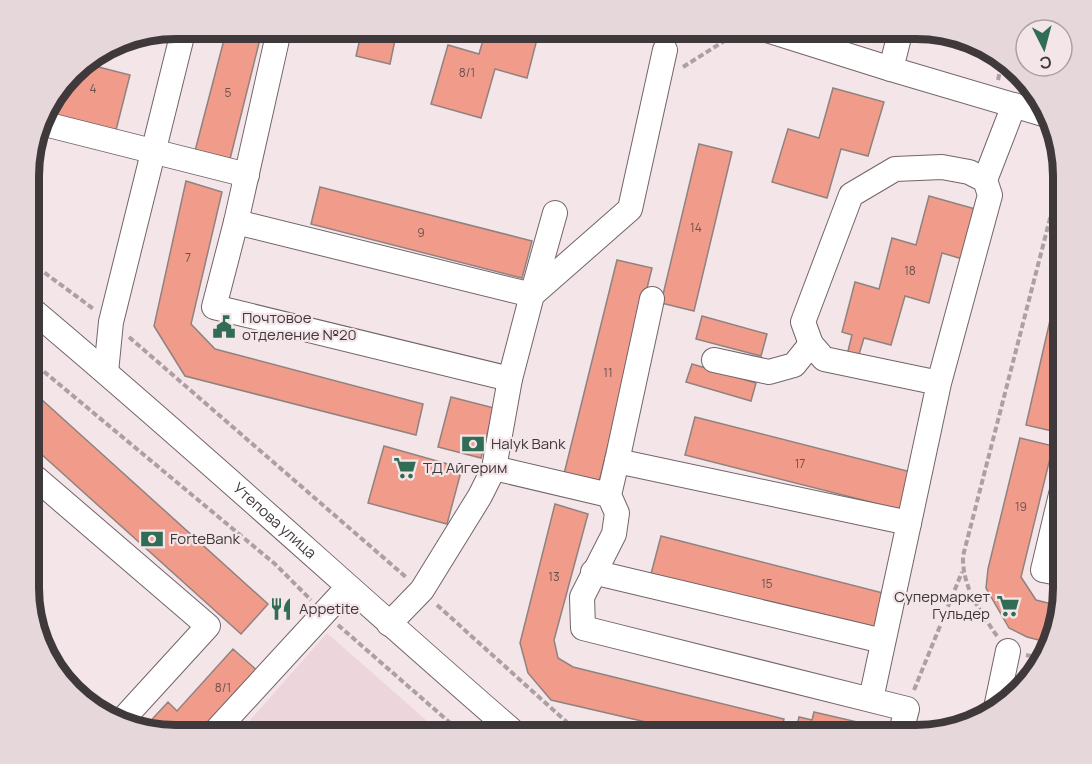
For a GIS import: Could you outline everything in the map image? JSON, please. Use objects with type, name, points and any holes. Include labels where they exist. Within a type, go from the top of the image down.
[{"type":"street","points":[[106,372],[111,322],[179,39]]},
{"type":"street","points":[[277,39],[247,176],[214,307],[510,379]]},
{"type":"street","points":[[796,39],[1037,112]]},
{"type":"street","points":[[891,69],[898,39]]},
{"type":"street","points":[[532,295],[630,209],[665,50]]},
{"type":"street","points":[[871,699],[939,383],[990,195],[986,180],[1014,105]]},
{"type":"street","points":[[49,125],[247,176]]},
{"type":"street","points":[[939,383],[824,359],[811,344],[803,322],[851,195],[895,169],[942,167],[969,172],[986,180]]},
{"type":"street","points":[[389,624],[422,590],[480,496],[494,468],[510,379],[555,213]]},
{"type":"street","points":[[236,222],[532,295]]},
{"type":"street","points":[[652,299],[609,495],[617,513],[614,534],[582,597],[583,628],[907,709],[903,725]]},
{"type":"street","name":"Утепова улица","points":[[39,316],[290,533],[389,624],[505,725]]},
{"type":"street","points":[[714,360],[769,372],[794,365],[811,344]]},
{"type":"street","points":[[617,461],[909,523]]},
{"type":"street","points":[[494,468],[609,495]]},
{"type":"street","points":[[39,481],[208,626],[126,715]]},
{"type":"street","points":[[1053,528],[1043,570],[1053,572]]},
{"type":"street","points":[[593,572],[883,641]]},
{"type":"street","points":[[221,725],[348,587]]},
{"type":"street","points":[[998,697],[1008,651]]},
{"type":"path","points":[[657,84],[727,39]]},
{"type":"path","points":[[907,709],[963,571],[966,545],[1053,207]]},
{"type":"path","points":[[39,269],[111,322],[422,590],[570,725]]},
{"type":"path","points":[[39,367],[275,564],[325,613],[453,725]]},
{"type":"path","points":[[963,571],[974,602],[1008,651]]},
{"type":"shaded area","points":[[327,633],[432,725],[246,725]]},
{"type":"building","points":[[224,39],[260,39],[230,159],[195,151]]},
{"type":"building","points":[[360,39],[395,40],[390,64],[356,56]]},
{"type":"building","points":[[483,39],[537,39],[527,78],[495,69],[481,118],[431,104],[448,45],[479,54]]},
{"type":"building","points":[[95,66],[130,75],[116,130],[53,115],[73,86]]},
{"type":"building","points":[[833,88],[884,102],[868,156],[841,149],[827,198],[772,182],[788,129],[819,138]]},
{"type":"building","points":[[699,144],[732,152],[694,311],[661,303]]},
{"type":"building","points":[[186,181],[222,192],[191,324],[215,349],[423,404],[416,435],[185,376],[154,326]]},
{"type":"building","points":[[320,187],[532,241],[522,278],[311,224]]},
{"type":"building","points":[[929,196],[979,210],[966,260],[942,253],[929,303],[905,296],[891,345],[864,338],[857,361],[846,359],[852,335],[842,332],[855,282],[879,289],[892,238],[916,245]]},
{"type":"building","points":[[617,260],[652,268],[598,486],[563,478]]},
{"type":"building","points":[[1053,308],[1053,431],[1026,425]]},
{"type":"building","points":[[702,316],[767,334],[761,356],[696,339]]},
{"type":"building","points":[[692,364],[756,383],[751,401],[686,382]]},
{"type":"building","points":[[39,397],[268,604],[241,634],[39,452]]},
{"type":"building","points":[[451,397],[494,408],[481,458],[438,447]]},
{"type":"building","points":[[695,417],[915,473],[906,511],[685,455]]},
{"type":"building","points":[[1020,438],[1053,446],[1021,577],[1036,600],[1052,604],[1042,641],[1027,637],[1009,628],[986,588],[988,569]]},
{"type":"building","points":[[384,446],[462,468],[447,524],[368,503]]},
{"type":"building","points":[[555,504],[588,514],[554,640],[558,658],[573,667],[784,719],[782,725],[659,725],[551,700],[528,673],[520,643]]},
{"type":"building","points":[[661,536],[883,593],[873,632],[651,574]]},
{"type":"building","points":[[233,649],[261,674],[213,725],[167,725],[150,722],[168,702],[177,711]]},
{"type":"building","points":[[814,712],[870,725],[797,725],[799,717],[812,720]]},
{"type":"place","name":"Почтовое отделение №20","points":[[224,327]]},
{"type":"place","name":"Halyk Bank","points":[[473,444]]},
{"type":"place","name":"ТД Айгерим","points":[[405,468]]},
{"type":"place","name":"ForteBank","points":[[152,539]]},
{"type":"place","name":"Супермаркет Гульдер","points":[[1008,606]]},
{"type":"place","name":"Appetite","points":[[281,609]]}]
